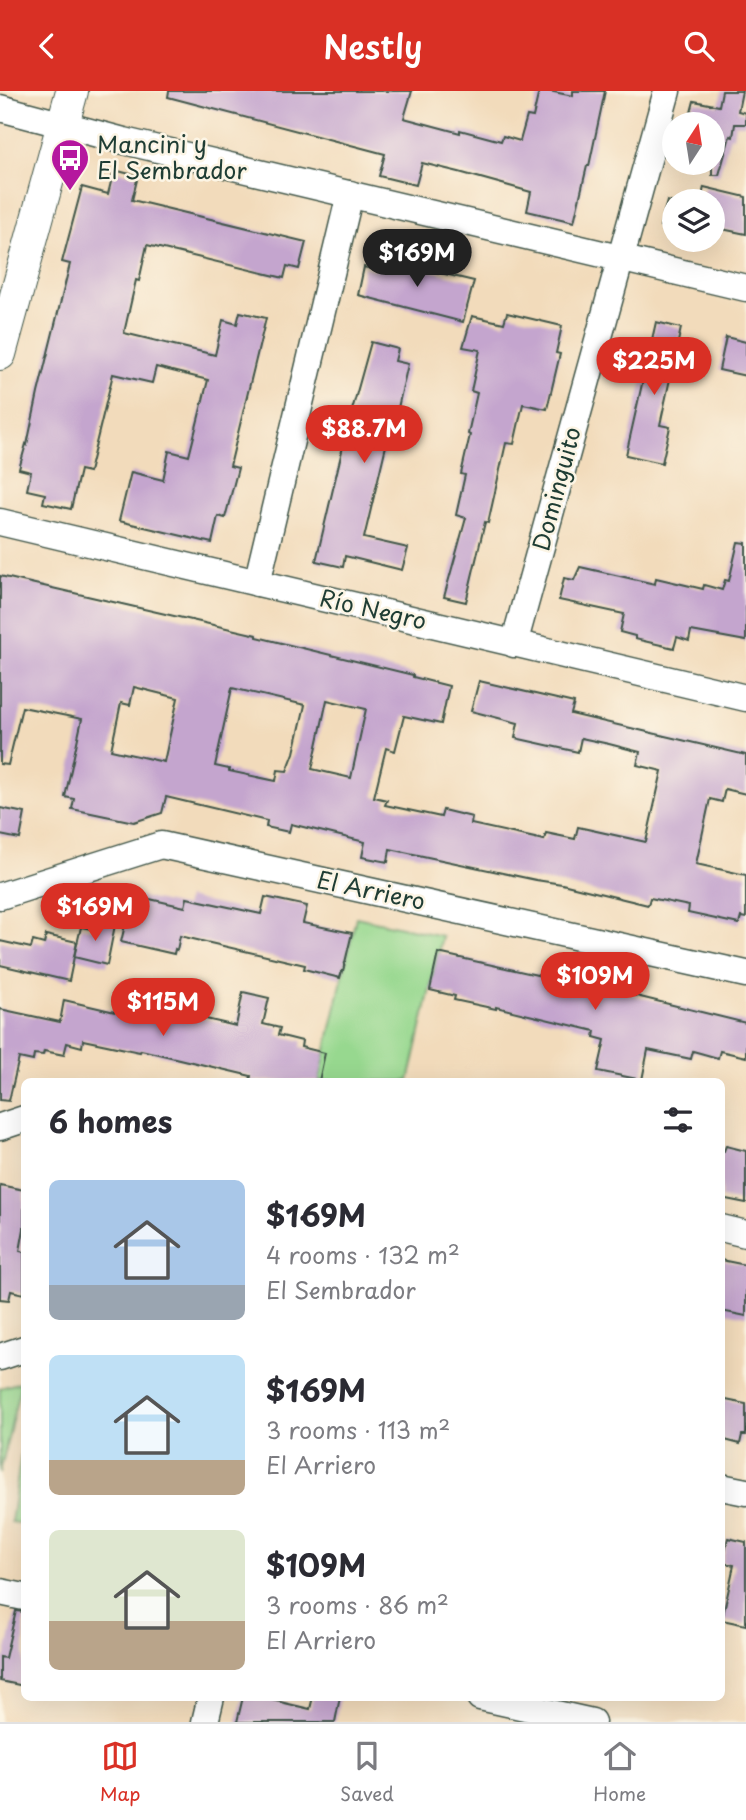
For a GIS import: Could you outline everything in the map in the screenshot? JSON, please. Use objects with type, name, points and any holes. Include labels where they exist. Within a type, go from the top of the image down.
[{"type":"street","points":[[0,354],[72,91]]},
{"type":"street","name":"Dominguito","points":[[514,644],[667,91]]},
{"type":"street","points":[[0,108],[124,141],[746,288]]},
{"type":"street","points":[[257,583],[350,194]]},
{"type":"street","name":"Río Negro","points":[[0,522],[746,698]]},
{"type":"street","name":"El Arriero","points":[[0,896],[161,845],[746,974]]},
{"type":"street","points":[[0,1127],[21,1120]]},
{"type":"street","points":[[725,1229],[746,1234]]},
{"type":"street","points":[[0,1357],[21,1350]]},
{"type":"street","points":[[725,1487],[746,1492]]},
{"type":"street","points":[[0,1592],[21,1596]]},
{"type":"street","points":[[205,1722],[210,1701]]},
{"type":"street","points":[[499,1701],[592,1722]]},
{"type":"green space","points":[[356,917],[442,936],[410,1078],[320,1078]]},
{"type":"green space","points":[[21,1382],[0,1473],[0,1388]]},
{"type":"green space","points":[[21,1454],[21,1524],[11,1522]]},
{"type":"building","points":[[169,91],[412,91],[404,118],[460,133],[460,130],[501,141],[503,136],[520,141],[527,116],[533,117],[539,91],[573,96],[573,91],[605,91],[574,222],[527,211],[531,192],[422,163],[416,185],[379,176],[385,154],[168,97]]},
{"type":"building","points":[[722,91],[742,91],[738,111],[746,113],[746,124],[735,124],[733,137],[730,136],[725,154],[725,112],[691,112],[694,101],[719,106]]},
{"type":"building","points":[[114,170],[138,176],[132,200],[306,242],[299,269],[287,266],[284,278],[147,245],[139,281],[136,280],[124,333],[215,355],[223,320],[237,324],[240,312],[266,318],[230,466],[238,468],[225,518],[218,516],[212,543],[119,521],[131,472],[163,480],[169,451],[189,456],[208,380],[156,367],[152,383],[113,374],[89,472],[80,470],[71,509],[43,503],[45,494],[27,490],[31,472],[19,469],[70,264],[62,262],[82,187],[108,194]]},
{"type":"building","points":[[725,192],[746,197],[746,234],[725,230]]},
{"type":"building","points":[[377,258],[474,281],[463,322],[358,295],[364,267],[375,270]]},
{"type":"building","points":[[507,313],[562,326],[556,353],[560,354],[547,409],[523,404],[514,444],[506,443],[466,602],[444,597],[466,518],[456,515],[477,393],[471,391],[480,350],[463,347],[472,316],[504,323]]},
{"type":"building","points":[[656,322],[681,328],[660,425],[670,427],[662,463],[626,455]]},
{"type":"building","points":[[726,337],[746,342],[746,376],[719,370]]},
{"type":"building","points":[[371,342],[398,349],[395,361],[408,364],[364,538],[408,548],[402,570],[345,556],[343,567],[316,561]]},
{"type":"building","points":[[738,542],[746,543],[746,641],[691,631],[689,641],[677,637],[674,648],[635,639],[635,636],[620,632],[624,614],[559,600],[564,578],[574,580],[580,567],[655,584],[656,578],[703,589],[704,585],[722,590],[725,580],[729,581]]},
{"type":"building","points":[[0,576],[257,635],[449,686],[441,724],[404,716],[395,751],[386,748],[374,797],[387,800],[385,805],[441,817],[443,810],[472,817],[471,824],[544,840],[546,833],[575,839],[578,827],[646,842],[662,771],[637,765],[640,752],[609,744],[581,738],[578,752],[515,738],[518,723],[471,711],[479,681],[574,703],[571,714],[746,755],[746,794],[725,789],[722,802],[710,799],[696,864],[746,875],[746,918],[741,917],[739,924],[688,913],[689,906],[650,898],[648,905],[562,884],[390,849],[388,862],[362,857],[365,842],[291,824],[289,832],[266,827],[267,821],[166,797],[162,813],[134,822],[72,809],[74,799],[65,797],[82,719],[22,707],[8,765],[0,764]],"holes":[[[134,687],[178,698],[164,762],[111,750],[121,703],[130,705]],[[232,688],[305,705],[294,753],[287,771],[278,770],[276,781],[215,766]],[[327,700],[366,709],[351,778],[312,769]]]},
{"type":"building","points":[[0,808],[25,813],[20,839],[0,835]]},
{"type":"building","points":[[132,895],[185,907],[187,898],[261,914],[265,897],[307,906],[303,923],[352,933],[343,971],[340,978],[304,969],[305,965],[180,936],[174,954],[121,942]]},
{"type":"building","points":[[94,920],[115,925],[107,965],[74,957],[81,927],[92,929]]},
{"type":"building","points":[[46,935],[77,942],[69,981],[0,965],[0,941],[31,948],[33,941],[44,944]]},
{"type":"building","points":[[438,953],[573,983],[577,967],[632,979],[628,994],[746,1023],[746,1057],[720,1051],[718,1058],[693,1051],[691,1059],[648,1050],[642,1078],[598,1071],[605,1040],[594,1037],[595,1031],[496,1007],[454,1000],[455,996],[430,990]]},
{"type":"building","points":[[243,992],[269,998],[263,1024],[280,1028],[278,1035],[302,1041],[301,1047],[325,1053],[320,1078],[251,1078],[141,1050],[140,1052],[83,1040],[82,1047],[67,1043],[64,1055],[44,1051],[43,1055],[34,1054],[33,1061],[19,1058],[9,1101],[0,1100],[0,1009],[60,1022],[64,1000],[115,1012],[118,997],[150,1005],[153,996],[195,1005],[193,1016],[236,1026]]},
{"type":"building","points":[[726,1146],[746,1151],[746,1203],[725,1199]]},
{"type":"building","points":[[0,1185],[21,1189],[21,1293],[11,1291],[9,1300],[0,1299]]},
{"type":"building","points":[[725,1261],[746,1265],[746,1316],[725,1312]]},
{"type":"building","points":[[725,1400],[746,1404],[746,1435],[742,1435],[740,1444],[725,1440]]},
{"type":"building","points":[[728,1538],[746,1542],[746,1625],[725,1621],[725,1606],[734,1565],[725,1564]]},
{"type":"building","points":[[16,1611],[21,1612],[21,1685],[0,1681],[0,1657],[5,1658]]},
{"type":"building","points":[[242,1701],[276,1701],[310,1709],[312,1701],[339,1701],[335,1722],[237,1722]]},
{"type":"place","name":"Mancini y El Sembrador","points":[[70,192]]}]
